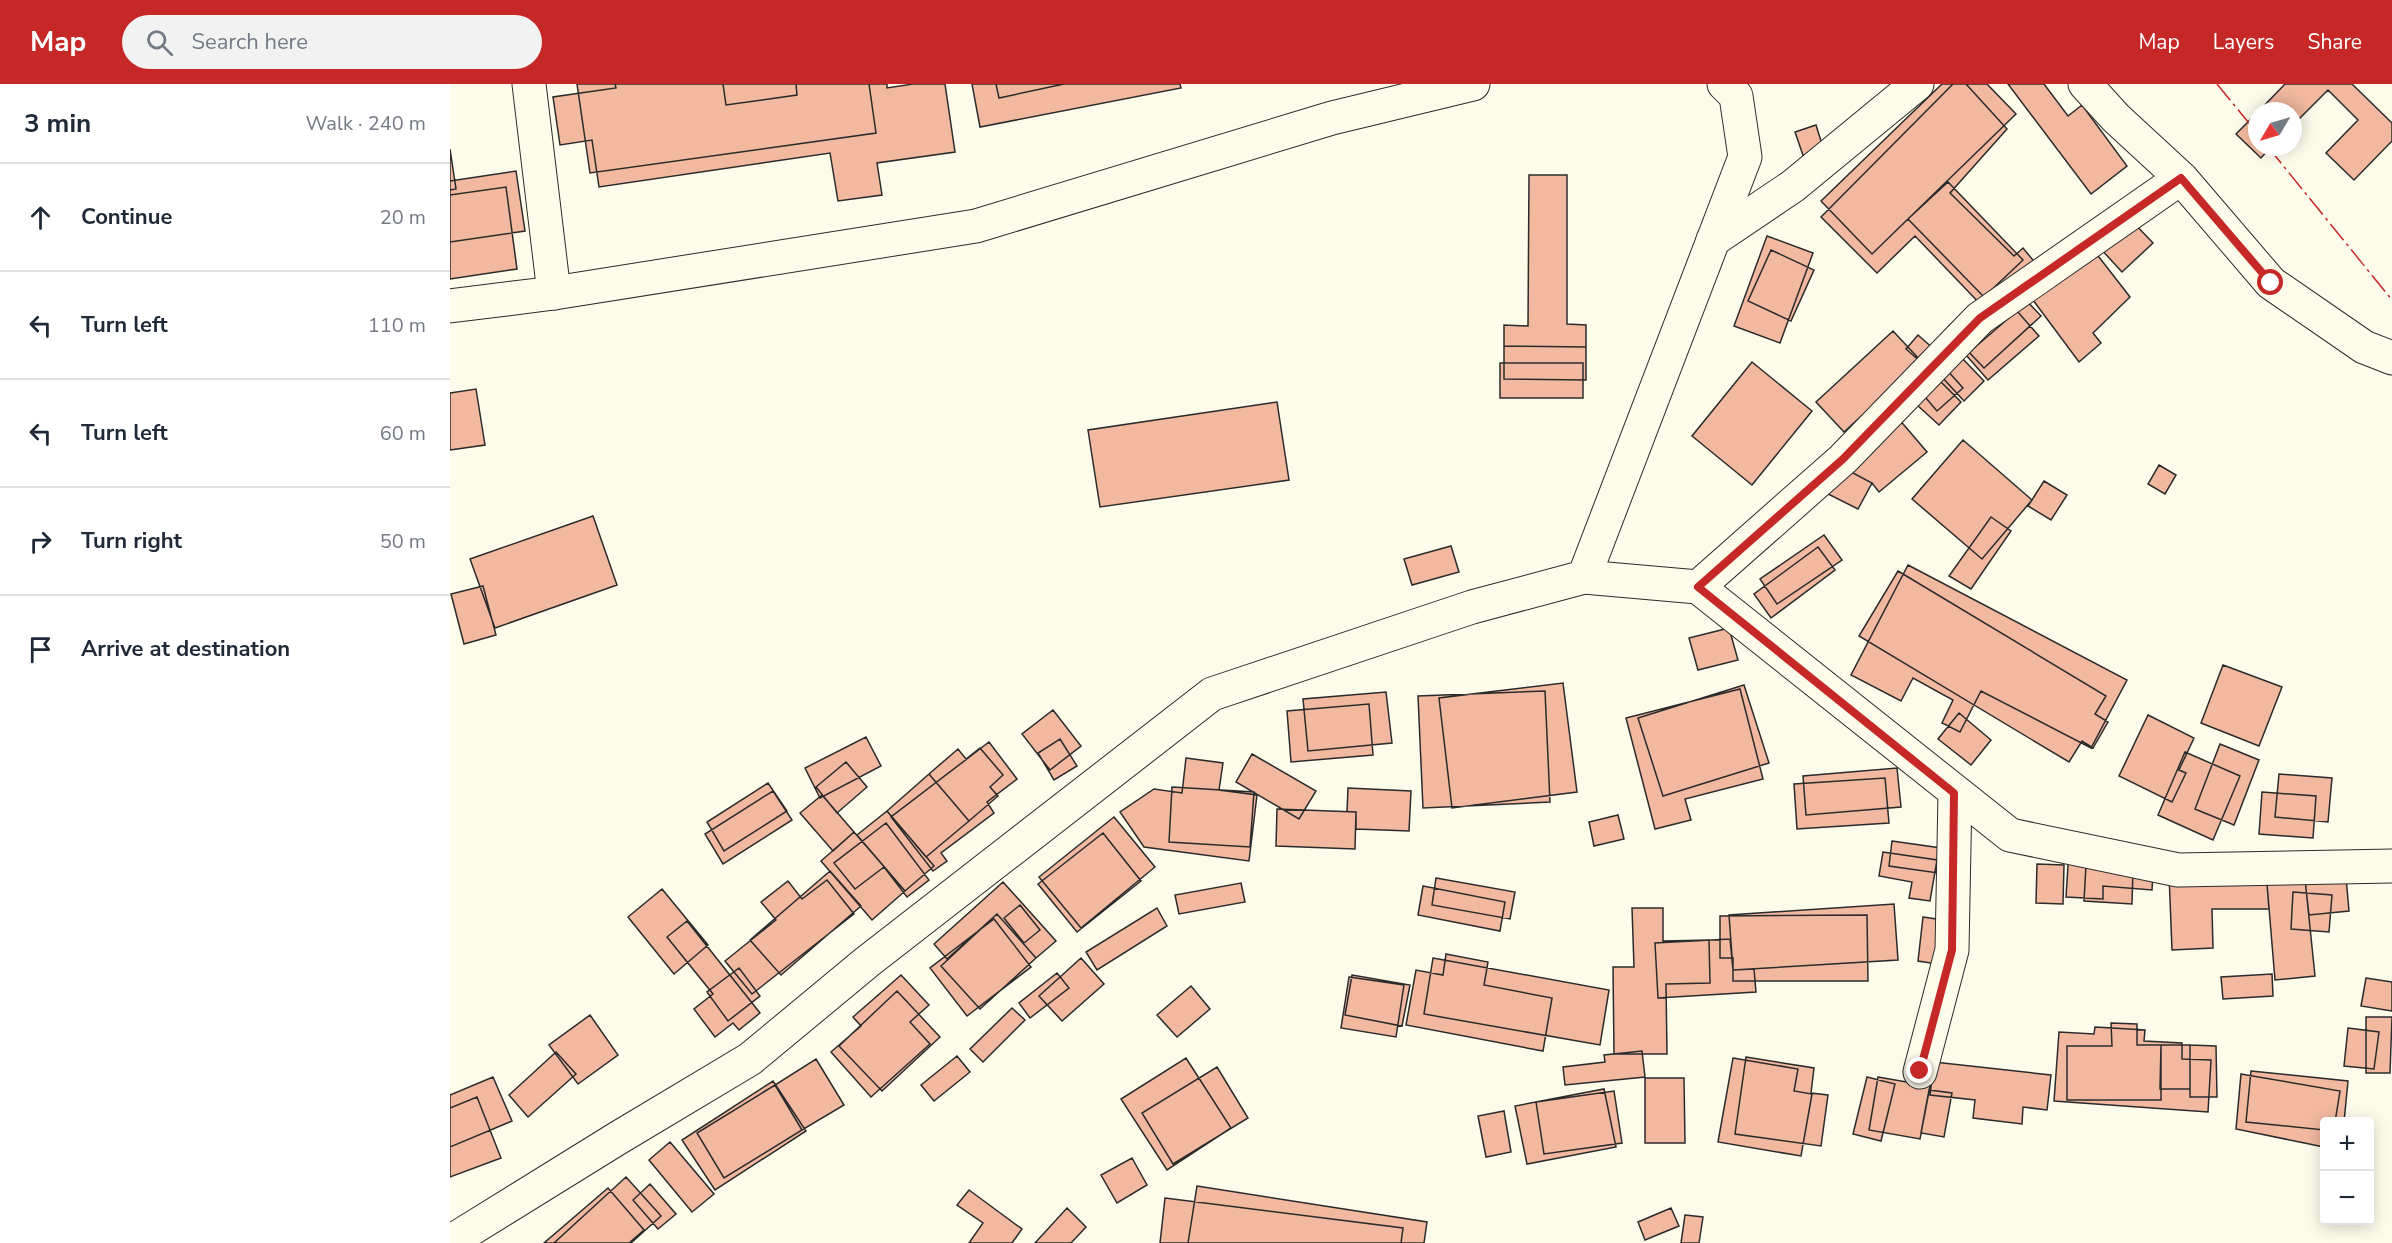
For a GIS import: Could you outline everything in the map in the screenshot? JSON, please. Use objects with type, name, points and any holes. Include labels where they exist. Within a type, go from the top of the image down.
[{"type":"street","points":[[529,84],[554,293]]},
{"type":"street","points":[[450,306],[554,293],[976,226],[1332,118],[1473,84]]},
{"type":"street","points":[[1584,577],[1745,157],[1736,96],[1724,84]]},
{"type":"street","points":[[1713,240],[1793,186],[1917,84]]},
{"type":"street","points":[[2085,84],[2116,118],[2181,178],[2271,283],[2364,347],[2392,358]]},
{"type":"street","points":[[1698,587],[1843,459],[1980,318],[2181,178]]},
{"type":"street","points":[[450,1242],[618,1137],[750,1059],[867,962],[1212,694],[1472,607],[1584,577],[1698,587],[2010,836],[2178,870],[2392,866]]},
{"type":"street","points":[[1920,1071],[1952,950],[1954,793]]},
{"type":"building","points":[[577,84],[869,84],[876,133],[590,173]]},
{"type":"building","points":[[615,84],[723,84],[726,105],[797,95],[796,84],[887,84],[887,88],[913,84],[945,84],[955,152],[877,163],[882,195],[838,201],[830,153],[599,187],[592,140],[560,145],[553,97],[616,88]]},
{"type":"building","points":[[972,84],[1180,84],[1181,88],[980,127]]},
{"type":"building","points":[[996,84],[1064,84],[999,98]]},
{"type":"building","points":[[1942,84],[1987,84],[2016,114],[1872,254],[1821,201]]},
{"type":"building","points":[[1953,84],[1966,84],[2007,129],[1950,193],[2014,256],[2023,248],[2037,265],[1986,310],[1915,236],[1877,273],[1821,217]]},
{"type":"building","points":[[2008,84],[2044,84],[2068,116],[2082,105],[2127,166],[2091,194]]},
{"type":"building","points":[[2285,84],[2352,84],[2392,123],[2392,141],[2354,180],[2326,153],[2358,120],[2328,90],[2302,116],[2302,102],[2268,102]]},
{"type":"building","points":[[2248,122],[2248,146],[2236,134]]},
{"type":"building","points":[[1816,125],[1826,157],[1806,164],[1795,132]]},
{"type":"building","points":[[450,149],[456,189],[450,190]]},
{"type":"building","points":[[516,171],[525,231],[450,242],[450,181]]},
{"type":"building","points":[[1529,175],[1567,175],[1567,324],[1586,325],[1586,347],[1504,346],[1504,325],[1528,326]]},
{"type":"building","points":[[1948,182],[2023,260],[1984,297],[1908,219]]},
{"type":"building","points":[[506,187],[517,269],[450,279],[450,195]]},
{"type":"building","points":[[2130,219],[2153,243],[2122,272],[2100,248]]},
{"type":"building","points":[[1767,236],[1813,253],[1780,343],[1734,326]]},
{"type":"building","points":[[2092,248],[2130,297],[2093,333],[2101,343],[2079,362],[2033,300]]},
{"type":"building","points":[[1771,250],[1814,270],[1791,321],[1748,301]]},
{"type":"building","points":[[2022,296],[2041,316],[1984,368],[1966,349]]},
{"type":"building","points":[[2017,311],[2039,336],[1988,380],[1966,355]]},
{"type":"building","points":[[1893,331],[1921,361],[1844,432],[1816,402]]},
{"type":"building","points":[[1918,335],[1935,350],[1923,364],[1906,349]]},
{"type":"building","points":[[1504,346],[1586,347],[1586,380],[1504,379]]},
{"type":"building","points":[[1961,357],[1984,381],[1964,401],[1941,376]]},
{"type":"building","points":[[1752,362],[1812,411],[1752,485],[1692,436]]},
{"type":"building","points":[[1500,363],[1583,363],[1583,398],[1500,398]]},
{"type":"building","points":[[1946,369],[1963,388],[1937,411],[1920,391]]},
{"type":"building","points":[[1940,381],[1961,402],[1939,425],[1917,405]]},
{"type":"building","points":[[476,389],[485,445],[450,450],[450,393]]},
{"type":"building","points":[[1277,402],[1289,480],[1100,507],[1088,430]]},
{"type":"building","points":[[1898,418],[1927,452],[1879,492],[1872,483],[1840,466]]},
{"type":"building","points":[[1963,440],[2032,500],[1982,559],[1912,499]]},
{"type":"building","points":[[1838,465],[1872,483],[1858,509],[1824,492]]},
{"type":"building","points":[[2159,465],[2176,475],[2165,494],[2148,484]]},
{"type":"building","points":[[2044,481],[2067,495],[2051,520],[2028,506]]},
{"type":"building","points":[[593,516],[617,585],[495,628],[470,559]]},
{"type":"building","points":[[1991,517],[2011,531],[1971,589],[1949,576]]},
{"type":"building","points":[[1824,535],[1842,560],[1777,604],[1760,579]]},
{"type":"building","points":[[1451,546],[1459,572],[1412,585],[1404,559]]},
{"type":"building","points":[[1818,547],[1835,570],[1771,618],[1754,594]]},
{"type":"building","points":[[1908,565],[2127,680],[2091,748],[1981,691],[1960,732],[1942,723],[1953,700],[1913,678],[1901,701],[1851,675]]},
{"type":"building","points":[[1898,571],[2106,696],[2095,714],[2108,722],[2093,748],[2082,741],[2069,762],[1859,636]]},
{"type":"building","points":[[483,586],[496,635],[464,644],[451,594]]},
{"type":"building","points":[[1729,628],[1738,660],[1698,670],[1689,638]]},
{"type":"building","points":[[2223,665],[2282,687],[2259,746],[2201,723]]},
{"type":"building","points":[[1563,683],[1577,792],[1452,808],[1439,698]]},
{"type":"building","points":[[1744,685],[1769,763],[1663,796],[1638,718]]},
{"type":"building","points":[[1740,689],[1763,779],[1685,799],[1691,820],[1655,829],[1626,718]]},
{"type":"building","points":[[1545,691],[1550,802],[1423,808],[1418,696]]},
{"type":"building","points":[[1386,692],[1392,743],[1308,751],[1303,699]]},
{"type":"building","points":[[1369,704],[1373,755],[1291,762],[1287,711]]},
{"type":"building","points":[[1053,710],[1081,746],[1050,770],[1022,734]]},
{"type":"building","points":[[1959,713],[1991,740],[1971,765],[1938,739]]},
{"type":"building","points":[[2148,715],[2194,738],[2179,770],[2186,773],[2172,802],[2119,776]]},
{"type":"building","points":[[866,737],[881,766],[820,798],[805,768]]},
{"type":"building","points":[[1060,739],[1077,766],[1054,780],[1038,753]]},
{"type":"building","points":[[989,742],[1017,779],[987,802],[994,813],[941,853],[947,861],[933,871],[891,817]]},
{"type":"building","points":[[2220,744],[2259,760],[2234,825],[2195,809]]},
{"type":"building","points":[[980,748],[1003,775],[990,787],[998,796],[969,821],[929,774],[958,749],[966,759]]},
{"type":"building","points":[[2185,752],[2240,776],[2213,840],[2158,815]]},
{"type":"building","points":[[1252,754],[1316,791],[1299,819],[1236,782]]},
{"type":"building","points":[[1186,758],[1223,763],[1219,790],[1257,795],[1249,861],[1144,847],[1120,812],[1154,789],[1182,793]]},
{"type":"building","points":[[846,762],[867,787],[837,813],[816,787]]},
{"type":"building","points":[[1897,768],[1901,807],[1806,815],[1803,776]]},
{"type":"building","points":[[929,774],[969,821],[926,857],[887,811]]},
{"type":"building","points":[[2279,774],[2332,778],[2328,822],[2275,817]]},
{"type":"building","points":[[1885,778],[1889,823],[1797,829],[1794,784]]},
{"type":"building","points":[[768,783],[787,811],[724,851],[707,822]]},
{"type":"building","points":[[1172,787],[1254,792],[1250,847],[1169,842]]},
{"type":"building","points":[[1348,788],[1411,791],[1409,831],[1356,829],[1356,812],[1347,812]]},
{"type":"building","points":[[773,791],[792,820],[723,864],[705,834]]},
{"type":"building","points":[[2262,792],[2316,796],[2313,838],[2259,834]]},
{"type":"building","points":[[822,795],[854,832],[833,851],[800,813]]},
{"type":"building","points":[[1277,809],[1356,812],[1355,849],[1276,846]]},
{"type":"building","points":[[887,811],[934,866],[905,891],[857,835]]},
{"type":"building","points":[[1618,815],[1624,839],[1594,846],[1589,822]]},
{"type":"building","points":[[1114,817],[1155,867],[1081,928],[1039,877]]},
{"type":"building","points":[[886,823],[929,880],[907,897],[884,867],[855,889],[834,863]]},
{"type":"building","points":[[854,832],[905,891],[872,920],[821,861]]},
{"type":"building","points":[[1103,833],[1141,881],[1077,932],[1038,884]]},
{"type":"building","points":[[1892,841],[1941,848],[1938,873],[1889,866]]},
{"type":"building","points":[[2069,850],[2154,856],[2152,890],[2103,886],[2103,899],[2066,897]]},
{"type":"building","points":[[1883,852],[1937,860],[1930,901],[1909,898],[1912,882],[1879,876]]},
{"type":"building","points":[[2037,864],[2064,865],[2063,904],[2036,903]]},
{"type":"building","points":[[2086,865],[2133,868],[2132,904],[2084,901]]},
{"type":"building","points":[[2304,869],[2315,976],[2275,980],[2266,872]]},
{"type":"building","points":[[830,871],[861,906],[781,975],[750,940]]},
{"type":"building","points":[[2266,872],[2269,909],[2212,909],[2213,948],[2172,950],[2169,874]]},
{"type":"building","points":[[2346,877],[2349,911],[2309,915],[2305,880]]},
{"type":"building","points":[[1436,878],[1515,892],[1510,919],[1432,905]]},
{"type":"building","points":[[827,880],[854,914],[752,994],[725,961],[776,920],[761,902],[788,881],[802,899]]},
{"type":"building","points":[[1003,882],[1056,941],[1036,958],[997,914],[947,959],[934,944]]},
{"type":"building","points":[[1241,883],[1245,902],[1179,914],[1175,895]]},
{"type":"building","points":[[1423,886],[1505,902],[1500,931],[1418,915]]},
{"type":"building","points":[[662,889],[708,945],[674,974],[628,917]]},
{"type":"building","points":[[2293,892],[2332,895],[2329,932],[2291,929]]},
{"type":"building","points":[[1894,904],[1898,960],[1733,970],[1729,915]]},
{"type":"building","points":[[1020,905],[1040,930],[1024,943],[1004,918]]},
{"type":"building","points":[[1157,908],[1167,926],[1097,970],[1086,952]]},
{"type":"building","points":[[1632,908],[1663,908],[1663,941],[1709,940],[1710,983],[1666,984],[1667,1054],[1614,1054],[1613,967],[1634,967]]},
{"type":"building","points":[[997,914],[1036,958],[980,1009],[941,966]]},
{"type":"building","points":[[1867,915],[1868,981],[1733,981],[1733,958],[1720,958],[1720,916]]},
{"type":"building","points":[[1923,917],[1943,920],[1937,964],[1918,961]]},
{"type":"building","points":[[994,919],[1031,967],[967,1016],[930,968]]},
{"type":"building","points":[[687,921],[760,1013],[739,1030],[733,1023],[715,1037],[694,1009],[713,994],[667,937]]},
{"type":"building","points":[[1730,939],[1733,970],[1754,969],[1756,992],[1658,998],[1655,943]]},
{"type":"building","points":[[1446,954],[1488,962],[1484,985],[1552,998],[1543,1051],[1406,1025],[1416,970],[1443,975]]},
{"type":"building","points":[[1081,958],[1104,984],[1062,1021],[1039,996]]},
{"type":"building","points":[[1433,958],[1609,990],[1600,1045],[1424,1014]]},
{"type":"building","points":[[739,968],[760,996],[728,1021],[707,992]]},
{"type":"building","points":[[1057,973],[1069,988],[1030,1018],[1019,1003]]},
{"type":"building","points":[[2272,974],[2273,996],[2223,999],[2221,977]]},
{"type":"building","points":[[901,975],[929,1005],[910,1022],[930,1044],[871,1097],[831,1052],[861,1026],[853,1017]]},
{"type":"building","points":[[1352,975],[1410,985],[1402,1026],[1345,1015]]},
{"type":"building","points":[[1349,977],[1404,985],[1396,1037],[1341,1028]]},
{"type":"building","points":[[2366,978],[2392,982],[2392,1011],[2361,1006]]},
{"type":"building","points":[[1191,986],[1210,1009],[1177,1037],[1157,1015]]},
{"type":"building","points":[[897,991],[940,1037],[882,1091],[839,1046]]},
{"type":"building","points":[[1012,1008],[1025,1020],[983,1062],[970,1049]]},
{"type":"building","points":[[590,1015],[618,1055],[578,1084],[549,1045]]},
{"type":"building","points":[[2366,1017],[2392,1017],[2390,1073],[2366,1073]]},
{"type":"building","points":[[2111,1023],[2137,1024],[2137,1045],[2161,1045],[2161,1100],[2067,1100],[2067,1046],[2112,1046]]},
{"type":"building","points":[[2095,1027],[2145,1030],[2144,1041],[2182,1043],[2182,1059],[2211,1060],[2208,1112],[2054,1101],[2059,1032],[2094,1034]]},
{"type":"building","points":[[2348,1028],[2379,1032],[2374,1069],[2344,1066]]},
{"type":"building","points":[[2161,1045],[2190,1045],[2190,1089],[2160,1089]]},
{"type":"building","points":[[2190,1045],[2216,1046],[2217,1097],[2190,1097]]},
{"type":"building","points":[[1642,1051],[1645,1077],[1565,1085],[1563,1067],[1605,1062],[1604,1055]]},
{"type":"building","points":[[556,1052],[576,1074],[528,1117],[509,1095]]},
{"type":"building","points":[[957,1056],[970,1072],[934,1101],[921,1085]]},
{"type":"building","points":[[1746,1057],[1814,1068],[1811,1093],[1828,1095],[1821,1146],[1735,1134]]},
{"type":"building","points":[[1186,1058],[1231,1128],[1167,1170],[1121,1099]]},
{"type":"building","points":[[1733,1058],[1798,1069],[1794,1091],[1812,1094],[1801,1156],[1718,1142]]},
{"type":"building","points":[[816,1059],[844,1105],[802,1130],[775,1085]]},
{"type":"building","points":[[1934,1062],[2051,1075],[2047,1110],[2023,1107],[2022,1124],[1973,1118],[1975,1100],[1930,1095]]},
{"type":"building","points":[[1217,1067],[1248,1118],[1173,1164],[1142,1113]]},
{"type":"building","points":[[2251,1071],[2348,1081],[2344,1117],[2320,1117],[2320,1130],[2246,1122]]},
{"type":"building","points":[[2241,1074],[2340,1091],[2336,1117],[2320,1117],[2320,1146],[2236,1129]]},
{"type":"building","points":[[493,1077],[512,1121],[450,1147],[450,1095]]},
{"type":"building","points":[[1867,1077],[1895,1084],[1881,1141],[1853,1134]]},
{"type":"building","points":[[1878,1077],[1930,1086],[1920,1139],[1869,1130]]},
{"type":"building","points":[[1645,1078],[1684,1078],[1685,1143],[1645,1143]]},
{"type":"building","points":[[773,1081],[806,1131],[715,1190],[682,1140]]},
{"type":"building","points":[[775,1085],[802,1130],[724,1178],[697,1133]]},
{"type":"building","points":[[1604,1089],[1616,1147],[1527,1164],[1515,1106]]},
{"type":"building","points":[[1929,1090],[1952,1093],[1944,1137],[1921,1133]]},
{"type":"building","points":[[1614,1091],[1622,1143],[1544,1154],[1536,1102]]},
{"type":"building","points":[[477,1097],[501,1158],[450,1177],[450,1108]]},
{"type":"building","points":[[1504,1111],[1511,1152],[1486,1157],[1478,1116]]},
{"type":"building","points":[[670,1142],[714,1194],[692,1212],[649,1160]]},
{"type":"building","points":[[1132,1158],[1147,1185],[1117,1203],[1101,1175]]},
{"type":"building","points":[[626,1177],[661,1216],[631,1243],[554,1243]]},
{"type":"building","points":[[650,1184],[676,1214],[658,1229],[633,1200]]},
{"type":"building","points":[[1197,1186],[1427,1222],[1424,1243],[1188,1243]]},
{"type":"building","points":[[608,1188],[644,1230],[629,1243],[544,1243]]},
{"type":"building","points":[[969,1190],[1022,1229],[1012,1243],[969,1243],[983,1223],[957,1205]]},
{"type":"building","points":[[1165,1198],[1403,1228],[1401,1243],[1160,1243]]},
{"type":"building","points":[[1067,1208],[1086,1227],[1071,1243],[1035,1243]]},
{"type":"building","points":[[1671,1208],[1679,1226],[1645,1240],[1638,1222]]},
{"type":"building","points":[[1685,1215],[1703,1217],[1699,1243],[1681,1243]]},
{"type":"power","points":[[2217,84],[2248,122]]},
{"type":"power","points":[[2275,156],[2392,300]]},
{"type":"route","points":[[1920,1071],[1952,950],[1954,793],[1698,587],[1843,459],[1980,318],[2181,178],[2271,283]]}]
